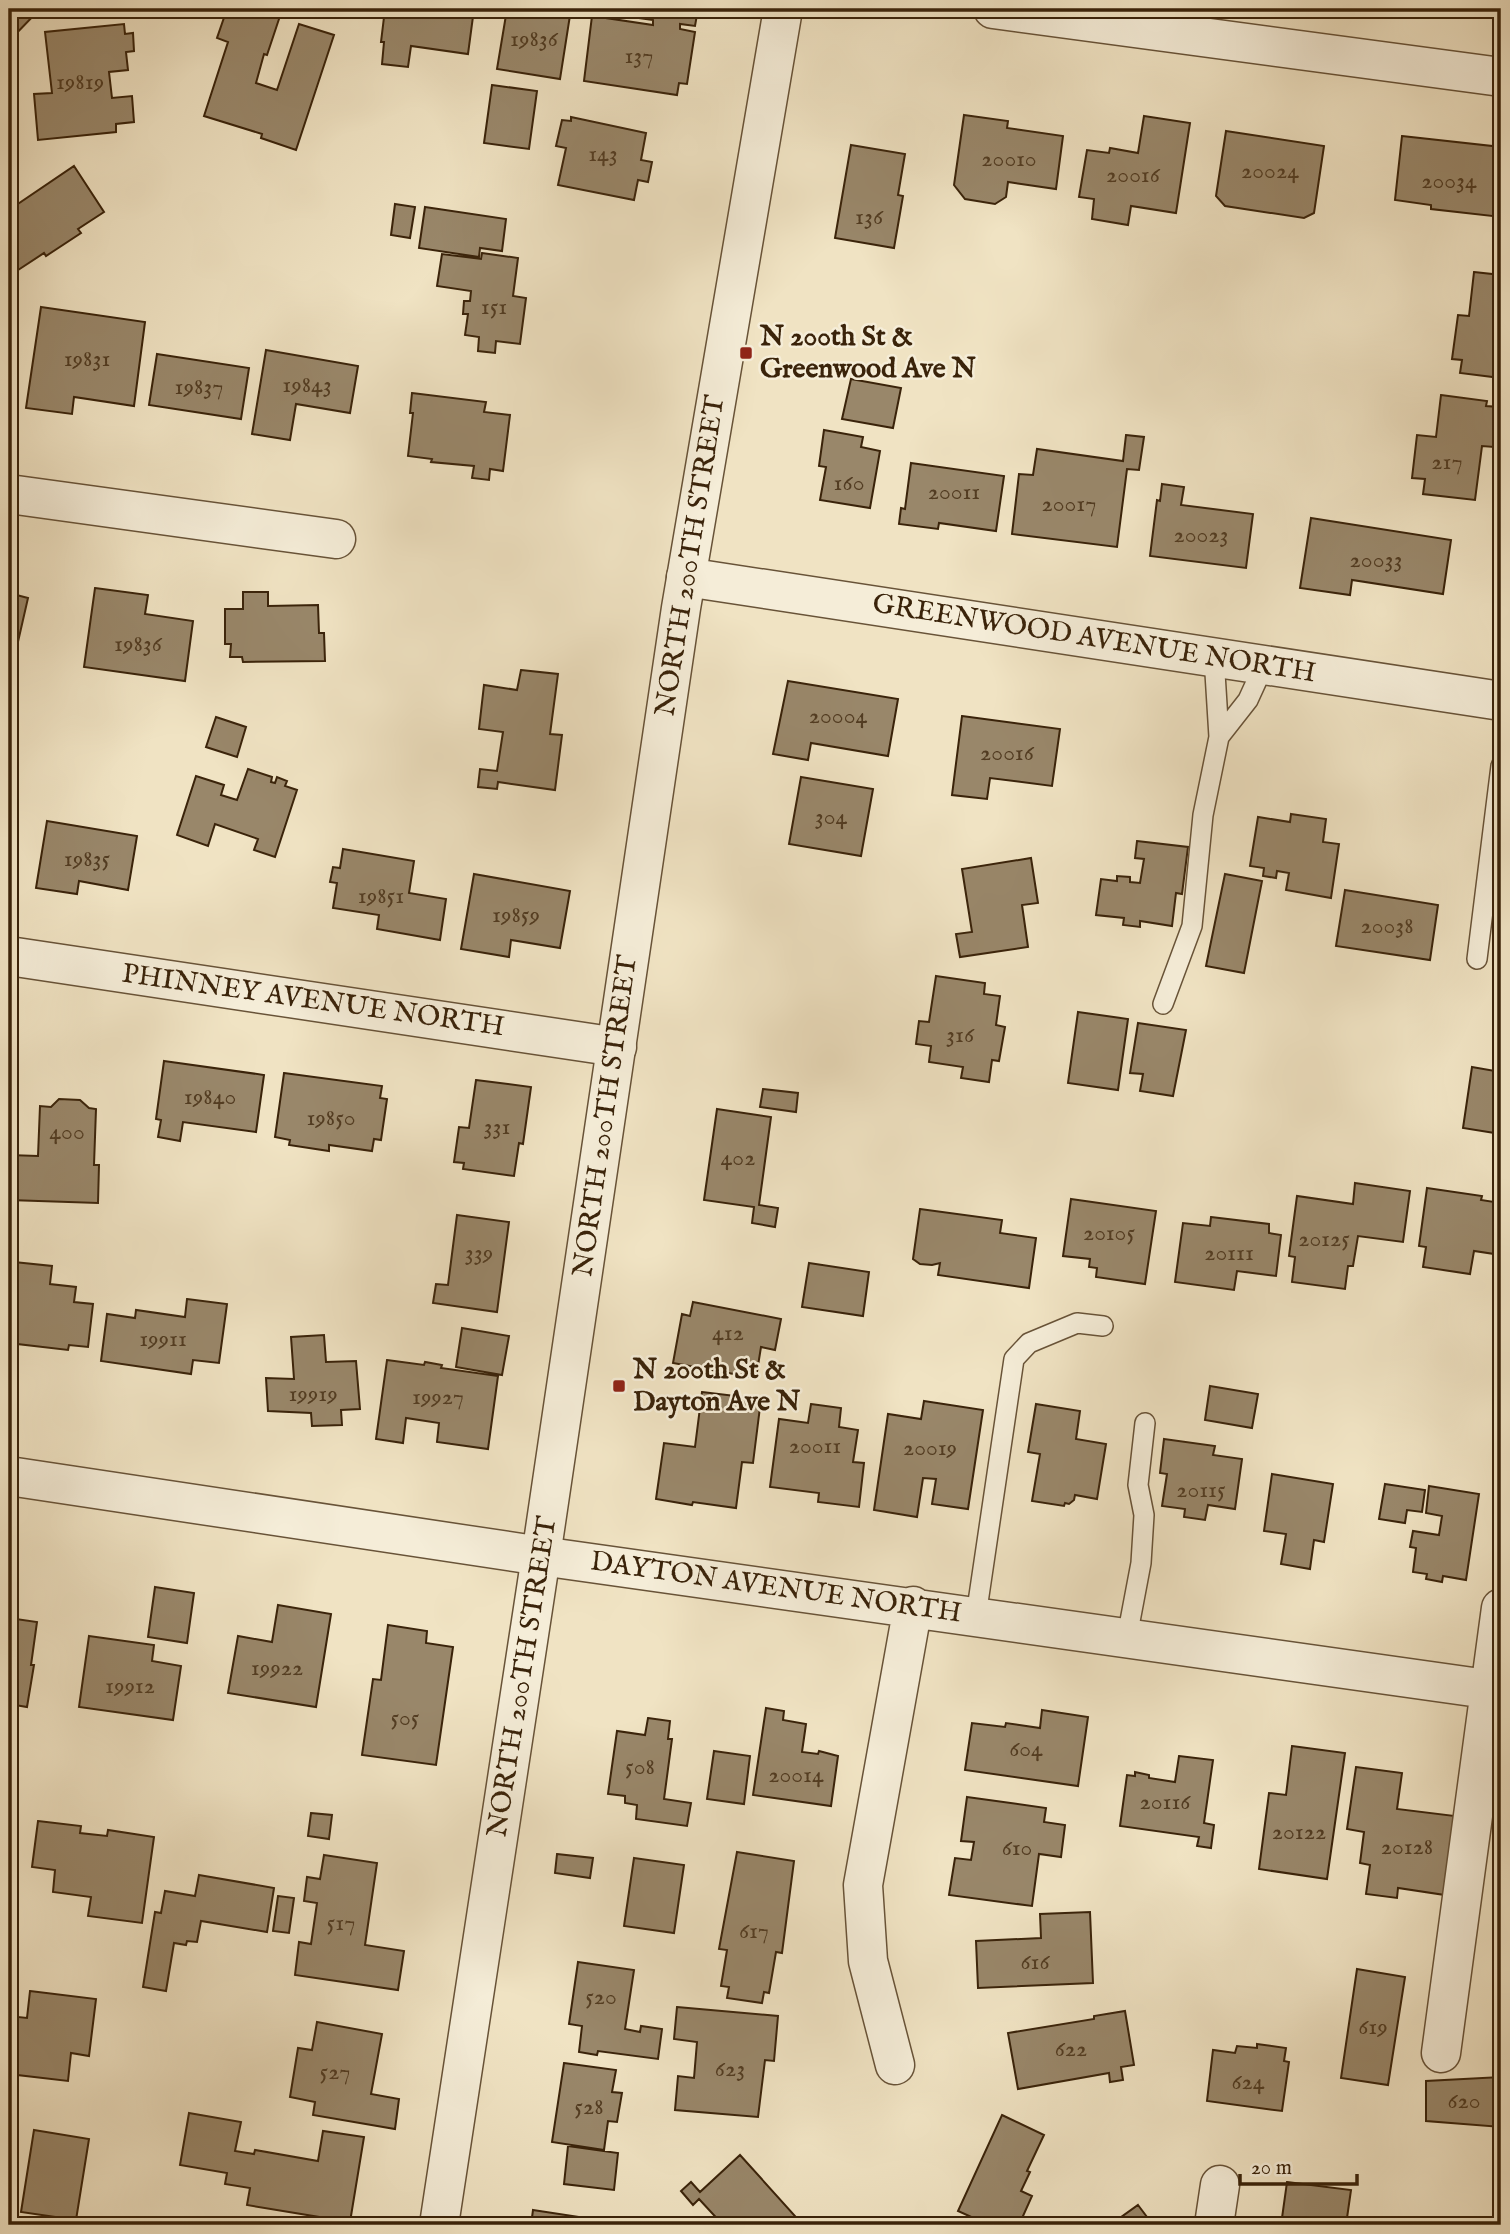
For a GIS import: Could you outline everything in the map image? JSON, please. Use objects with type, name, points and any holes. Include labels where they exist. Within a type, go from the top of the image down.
[{"type":"street","points":[[993,9],[1501,77]]},
{"type":"street","name":"NORTH 200TH STREET","points":[[439,2225],[686,577],[775,11]]},
{"type":"street","points":[[9,494],[336,539]]},
{"type":"street","name":"GREENWOOD AVENUE NORTH","points":[[686,577],[1501,701]]},
{"type":"street","name":"PHINNEY AVENUE NORTH","points":[[9,956],[617,1047]]},
{"type":"street","name":"DAYTON AVENUE NORTH","points":[[9,1476],[541,1556],[913,1606],[1496,1690]]},
{"type":"street","points":[[895,2065],[868,1961],[863,1885],[913,1606]]},
{"type":"street","points":[[1441,2053],[1496,1690],[1501,1608]]},
{"type":"street","points":[[1214,2225],[1220,2185]]},
{"type":"lane","points":[[1163,1004],[1192,926],[1203,815],[1219,737],[1214,657]]},
{"type":"lane","points":[[1219,737],[1248,700],[1264,665]]},
{"type":"lane","points":[[1477,959],[1501,766]]},
{"type":"lane","points":[[976,1616],[1014,1359],[1029,1343],[1077,1323],[1103,1326]]},
{"type":"lane","points":[[1127,1637],[1141,1563],[1144,1515],[1138,1485],[1145,1423]]},
{"type":"building","points":[[9,9],[40,9],[9,41]]},
{"type":"building","points":[[227,9],[268,9],[281,13],[267,55],[264,54],[256,83],[277,90],[299,24],[334,35],[296,150],[261,138],[262,134],[204,116],[228,42],[217,38]]},
{"type":"building","points":[[385,9],[474,9],[468,54],[411,46],[408,67],[382,64],[384,42],[381,42]]},
{"type":"building","points":[[507,9],[571,9],[560,79],[497,69]]},
{"type":"building","points":[[602,9],[698,9],[695,26],[680,24],[680,29],[695,32],[687,84],[679,83],[677,95],[584,81],[592,16],[653,25],[653,20],[602,13]]},
{"type":"building","points":[[124,24],[125,34],[133,33],[134,51],[126,52],[128,70],[109,72],[112,98],[132,96],[134,122],[116,124],[116,132],[38,140],[34,94],[52,93],[45,32]]},
{"type":"building","points":[[492,85],[537,91],[529,149],[484,143]]},
{"type":"building","points":[[964,115],[1008,121],[1007,128],[1063,136],[1056,189],[1008,182],[1006,197],[995,204],[965,199],[954,185]]},
{"type":"building","points":[[1144,116],[1190,123],[1176,213],[1131,206],[1128,225],[1092,219],[1094,199],[1079,197],[1087,150],[1109,153],[1110,148],[1138,153]]},
{"type":"building","points":[[571,117],[646,133],[641,160],[652,162],[648,182],[638,180],[634,200],[558,185],[566,148],[556,146],[562,120],[571,121]]},
{"type":"building","points":[[1226,131],[1324,146],[1314,213],[1304,218],[1225,206],[1216,196]]},
{"type":"building","points":[[1402,136],[1501,147],[1501,217],[1431,209],[1431,205],[1395,200]]},
{"type":"building","points":[[851,145],[905,154],[898,195],[903,196],[894,248],[835,238]]},
{"type":"building","points":[[74,166],[104,212],[78,229],[81,233],[9,276],[9,210]]},
{"type":"building","points":[[395,204],[415,207],[410,238],[391,235]]},
{"type":"building","points":[[425,207],[506,219],[502,251],[480,248],[479,257],[419,248]]},
{"type":"building","points":[[482,253],[518,258],[513,296],[526,298],[520,344],[496,341],[495,353],[478,351],[479,337],[465,335],[468,314],[463,314],[464,301],[470,301],[471,291],[437,286],[442,254],[481,259]]},
{"type":"building","points":[[1474,272],[1501,275],[1501,378],[1460,373],[1462,360],[1452,359],[1458,315],[1469,316]]},
{"type":"building","points":[[41,307],[145,322],[134,406],[74,397],[72,414],[26,408]]},
{"type":"building","points":[[266,350],[358,366],[350,413],[296,404],[290,440],[252,434]]},
{"type":"building","points":[[157,354],[249,368],[241,419],[149,405]]},
{"type":"building","points":[[851,379],[901,388],[893,428],[842,419]]},
{"type":"building","points":[[412,393],[486,402],[484,412],[510,415],[503,471],[490,469],[489,480],[472,478],[474,466],[431,462],[432,459],[408,456],[413,413],[410,413]]},
{"type":"building","points":[[1441,395],[1487,401],[1486,406],[1499,407],[1494,447],[1482,446],[1475,500],[1423,494],[1425,479],[1412,478],[1417,435],[1436,437]]},
{"type":"building","points":[[824,430],[863,437],[861,447],[880,451],[870,508],[820,500],[826,467],[819,466]]},
{"type":"building","points":[[1126,435],[1144,437],[1139,470],[1127,469],[1117,547],[1012,534],[1019,474],[1033,475],[1037,449],[1123,461]]},
{"type":"building","points":[[911,463],[1004,476],[996,531],[939,523],[938,529],[899,524],[901,508],[905,509]]},
{"type":"building","points":[[1162,484],[1184,487],[1181,505],[1253,514],[1246,568],[1150,556],[1157,500],[1160,501]]},
{"type":"building","points":[[1311,518],[1451,540],[1443,594],[1352,580],[1350,595],[1300,588]]},
{"type":"building","points":[[95,588],[148,595],[145,614],[193,621],[185,681],[84,667]]},
{"type":"building","points":[[243,592],[268,592],[268,606],[318,605],[319,633],[324,633],[325,661],[243,662],[242,657],[230,657],[231,644],[225,644],[225,609],[243,609]]},
{"type":"building","points":[[9,593],[28,598],[15,655],[9,653]]},
{"type":"building","points":[[521,670],[558,674],[550,734],[562,735],[555,790],[498,782],[497,789],[478,787],[480,769],[497,771],[503,732],[479,729],[484,685],[517,690]]},
{"type":"building","points":[[788,681],[898,699],[888,756],[811,743],[808,760],[773,754]]},
{"type":"building","points":[[962,716],[1060,729],[1052,786],[990,778],[987,799],[952,795]]},
{"type":"building","points":[[216,717],[246,727],[237,757],[206,747]]},
{"type":"building","points":[[248,769],[272,777],[271,782],[275,783],[277,777],[287,781],[285,786],[297,790],[275,857],[254,850],[258,839],[215,824],[208,846],[177,835],[196,776],[224,785],[221,795],[237,800]]},
{"type":"building","points":[[801,777],[873,789],[861,856],[789,844]]},
{"type":"building","points":[[1291,814],[1326,819],[1323,842],[1339,844],[1331,898],[1286,890],[1289,873],[1277,871],[1276,878],[1263,876],[1264,868],[1250,866],[1258,817],[1290,822]]},
{"type":"building","points":[[47,821],[137,836],[128,890],[79,881],[77,894],[36,888]]},
{"type":"building","points":[[1137,841],[1188,847],[1182,894],[1176,893],[1172,926],[1140,921],[1140,927],[1123,925],[1124,918],[1096,915],[1101,879],[1117,881],[1117,876],[1130,877],[1130,882],[1140,883],[1144,859],[1135,858]]},
{"type":"building","points":[[343,849],[414,861],[409,893],[446,899],[440,940],[377,929],[379,915],[333,908],[337,883],[330,882],[333,867],[340,868]]},
{"type":"building","points":[[1031,858],[1038,903],[1022,905],[1028,947],[960,957],[956,934],[972,932],[962,869]]},
{"type":"building","points":[[474,874],[570,891],[560,948],[511,940],[509,957],[461,949]]},
{"type":"building","points":[[1225,874],[1262,881],[1244,973],[1206,966]]},
{"type":"building","points":[[1345,890],[1438,905],[1430,960],[1336,946]]},
{"type":"building","points":[[936,976],[985,983],[984,994],[1000,996],[996,1025],[1005,1027],[999,1061],[992,1060],[989,1082],[961,1078],[963,1067],[929,1062],[931,1046],[916,1044],[919,1021],[929,1022]]},
{"type":"building","points":[[1078,1012],[1128,1019],[1118,1090],[1068,1083]]},
{"type":"building","points":[[1138,1023],[1186,1030],[1173,1096],[1140,1091],[1143,1074],[1130,1073]]},
{"type":"building","points":[[164,1061],[264,1075],[256,1132],[183,1122],[180,1141],[158,1137],[161,1120],[156,1119]]},
{"type":"building","points":[[1472,1067],[1501,1072],[1501,1134],[1463,1128]]},
{"type":"building","points":[[284,1073],[382,1086],[380,1098],[387,1099],[381,1140],[374,1139],[372,1151],[329,1145],[329,1151],[289,1145],[290,1140],[275,1137]]},
{"type":"building","points":[[476,1080],[531,1087],[523,1144],[519,1143],[514,1176],[463,1169],[464,1163],[454,1162],[459,1127],[469,1128]]},
{"type":"building","points":[[763,1089],[798,1093],[796,1112],[760,1107]]},
{"type":"building","points":[[59,1099],[80,1100],[89,1108],[96,1109],[94,1165],[99,1165],[98,1203],[9,1200],[9,1155],[38,1156],[40,1106],[51,1107]]},
{"type":"building","points":[[717,1109],[771,1117],[759,1205],[778,1208],[775,1227],[752,1223],[754,1207],[704,1200]]},
{"type":"building","points":[[1355,1183],[1410,1191],[1403,1242],[1358,1236],[1353,1266],[1348,1266],[1345,1289],[1292,1282],[1295,1257],[1289,1256],[1297,1196],[1353,1204]]},
{"type":"building","points":[[1427,1188],[1482,1196],[1481,1200],[1501,1203],[1501,1255],[1474,1251],[1470,1274],[1423,1267],[1426,1247],[1419,1246]]},
{"type":"building","points":[[1071,1199],[1156,1211],[1145,1284],[1096,1277],[1097,1268],[1089,1267],[1090,1259],[1063,1256]]},
{"type":"building","points":[[920,1209],[1002,1220],[1000,1233],[1036,1238],[1029,1288],[938,1275],[940,1263],[920,1264],[913,1259]]},
{"type":"building","points":[[457,1215],[509,1222],[497,1312],[433,1303],[436,1284],[448,1285]]},
{"type":"building","points":[[1211,1217],[1269,1224],[1269,1233],[1281,1235],[1276,1276],[1237,1271],[1234,1290],[1175,1282],[1183,1223],[1210,1226]]},
{"type":"building","points":[[14,1262],[52,1266],[50,1284],[76,1287],[74,1302],[93,1304],[88,1347],[69,1345],[68,1350],[9,1343],[9,1298]]},
{"type":"building","points":[[809,1263],[869,1272],[863,1316],[802,1307]]},
{"type":"building","points":[[187,1299],[227,1304],[219,1363],[193,1360],[191,1374],[101,1361],[107,1314],[135,1318],[136,1310],[185,1317]]},
{"type":"building","points":[[693,1302],[781,1319],[775,1350],[761,1347],[756,1378],[673,1363],[682,1314],[690,1316]]},
{"type":"building","points":[[462,1328],[509,1336],[502,1375],[456,1367]]},
{"type":"building","points":[[324,1335],[326,1362],[356,1361],[360,1409],[341,1410],[342,1425],[312,1426],[311,1413],[268,1411],[266,1378],[294,1379],[291,1337]]},
{"type":"building","points":[[387,1360],[424,1365],[425,1362],[442,1365],[441,1368],[498,1376],[488,1449],[437,1442],[439,1423],[406,1418],[403,1443],[376,1439]]},
{"type":"building","points":[[1210,1386],[1258,1394],[1252,1428],[1205,1420]]},
{"type":"building","points":[[702,1392],[761,1399],[753,1463],[742,1462],[736,1508],[656,1499],[664,1443],[695,1447]]},
{"type":"building","points":[[924,1401],[983,1410],[968,1509],[932,1504],[936,1479],[923,1478],[917,1517],[874,1510],[888,1414],[921,1419]]},
{"type":"building","points":[[811,1404],[841,1408],[839,1427],[858,1430],[853,1462],[864,1463],[859,1507],[818,1502],[819,1493],[770,1487],[779,1419],[808,1423]]},
{"type":"building","points":[[1036,1404],[1080,1411],[1076,1439],[1106,1444],[1097,1499],[1075,1495],[1074,1500],[1064,1506],[1032,1501],[1040,1454],[1028,1452]]},
{"type":"building","points":[[1164,1439],[1215,1446],[1213,1455],[1242,1459],[1235,1509],[1208,1505],[1205,1520],[1184,1517],[1185,1509],[1162,1506],[1167,1474],[1160,1473]]},
{"type":"building","points":[[1272,1474],[1333,1484],[1324,1542],[1314,1540],[1310,1569],[1281,1564],[1286,1534],[1264,1531]]},
{"type":"building","points":[[1385,1484],[1425,1490],[1422,1512],[1407,1510],[1405,1523],[1379,1519]]},
{"type":"building","points":[[1429,1486],[1479,1494],[1466,1580],[1443,1576],[1442,1582],[1426,1579],[1427,1574],[1413,1572],[1416,1548],[1410,1547],[1413,1531],[1439,1535],[1442,1516],[1426,1513]]},
{"type":"building","points":[[155,1587],[194,1593],[187,1643],[148,1637]]},
{"type":"building","points":[[278,1605],[331,1614],[316,1707],[228,1693],[238,1636],[272,1642]]},
{"type":"building","points":[[9,1618],[37,1622],[27,1707],[9,1704]]},
{"type":"building","points":[[388,1625],[427,1631],[426,1643],[453,1647],[436,1765],[362,1755],[373,1679],[381,1680]]},
{"type":"building","points":[[89,1636],[154,1645],[152,1661],[181,1666],[173,1720],[79,1707]]},
{"type":"building","points":[[766,1708],[784,1711],[783,1720],[806,1724],[802,1752],[818,1754],[819,1751],[838,1756],[831,1806],[753,1795]]},
{"type":"building","points":[[1042,1710],[1088,1717],[1078,1786],[965,1770],[972,1723],[1005,1727],[1006,1723],[1040,1728]]},
{"type":"building","points":[[648,1718],[670,1721],[668,1739],[672,1739],[664,1799],[691,1803],[687,1826],[636,1819],[637,1805],[625,1803],[625,1796],[608,1794],[617,1731],[645,1735]]},
{"type":"building","points":[[1292,1746],[1345,1753],[1327,1879],[1259,1869],[1269,1793],[1286,1795]]},
{"type":"building","points":[[714,1751],[750,1756],[744,1804],[707,1799]]},
{"type":"building","points":[[1179,1756],[1213,1760],[1204,1823],[1214,1825],[1211,1848],[1197,1846],[1199,1837],[1120,1826],[1127,1775],[1135,1776],[1135,1772],[1149,1775],[1149,1778],[1175,1782]]},
{"type":"building","points":[[1356,1767],[1402,1773],[1397,1809],[1455,1816],[1445,1895],[1398,1888],[1397,1898],[1366,1894],[1370,1865],[1360,1863],[1364,1832],[1347,1829]]},
{"type":"building","points":[[967,1797],[1046,1808],[1044,1822],[1065,1825],[1061,1857],[1039,1854],[1032,1906],[949,1895],[955,1858],[971,1860],[974,1842],[961,1841]]},
{"type":"building","points":[[311,1813],[332,1815],[329,1839],[308,1836]]},
{"type":"building","points":[[38,1821],[81,1826],[80,1833],[107,1836],[108,1830],[154,1837],[142,1923],[88,1916],[91,1897],[53,1892],[55,1870],[32,1867]]},
{"type":"building","points":[[737,1852],[794,1861],[782,1953],[776,1952],[769,1993],[764,1992],[762,2003],[727,1998],[729,1987],[721,1986],[727,1950],[719,1949]]},
{"type":"building","points":[[557,1854],[593,1858],[590,1878],[555,1873]]},
{"type":"building","points":[[324,1855],[377,1863],[365,1945],[404,1951],[398,1990],[295,1975],[299,1942],[311,1944],[317,1903],[304,1901],[307,1877],[320,1879]]},
{"type":"building","points":[[634,1858],[684,1865],[674,1933],[624,1926]]},
{"type":"building","points":[[199,1875],[274,1888],[267,1932],[201,1921],[197,1942],[187,1941],[186,1945],[174,1943],[166,1991],[143,1987],[155,1912],[161,1913],[165,1891],[195,1896]]},
{"type":"building","points":[[278,1896],[294,1898],[289,1933],[273,1931]]},
{"type":"building","points":[[1090,1912],[1093,1983],[978,1988],[976,1941],[1041,1938],[1040,1914]]},
{"type":"building","points":[[578,1962],[634,1970],[625,2029],[640,2032],[641,2026],[662,2029],[658,2059],[598,2051],[597,2055],[579,2052],[582,2026],[569,2024]]},
{"type":"building","points":[[1357,1969],[1405,1977],[1388,2085],[1341,2078]]},
{"type":"building","points":[[30,1991],[96,1999],[89,2056],[71,2053],[68,2081],[9,2074],[9,2016],[27,2018]]},
{"type":"building","points":[[677,2007],[778,2016],[774,2061],[765,2060],[758,2117],[675,2110],[678,2076],[694,2078],[697,2042],[674,2039]]},
{"type":"building","points":[[1125,2011],[1134,2065],[1121,2067],[1123,2080],[1110,2082],[1109,2073],[1018,2089],[1008,2033],[1094,2019],[1094,2016]]},
{"type":"building","points":[[317,2022],[382,2034],[371,2094],[399,2099],[395,2129],[313,2115],[315,2102],[290,2097],[298,2048],[312,2050]]},
{"type":"building","points":[[1257,2044],[1286,2048],[1284,2061],[1289,2062],[1282,2111],[1207,2101],[1213,2050],[1235,2053],[1237,2046],[1257,2048]]},
{"type":"building","points":[[564,2063],[616,2070],[612,2092],[622,2093],[617,2122],[608,2121],[604,2150],[552,2142]]},
{"type":"building","points":[[1501,2077],[1501,2127],[1426,2121],[1426,2081]]},
{"type":"building","points":[[189,2113],[241,2122],[235,2151],[254,2154],[255,2150],[318,2161],[323,2131],[364,2137],[350,2222],[247,2205],[250,2188],[225,2184],[227,2173],[180,2165]]},
{"type":"building","points":[[1002,2115],[1044,2135],[1021,2191],[1032,2196],[1019,2225],[989,2225],[958,2211]]},
{"type":"building","points":[[34,2130],[89,2139],[76,2220],[21,2212]]},
{"type":"building","points":[[568,2146],[618,2153],[614,2190],[564,2184]]},
{"type":"building","points":[[740,2155],[795,2216],[788,2221],[791,2225],[723,2225],[699,2199],[693,2205],[681,2191],[691,2182],[700,2192]]},
{"type":"building","points":[[1287,2182],[1351,2190],[1346,2225],[1281,2225]]},
{"type":"building","points":[[1138,2205],[1153,2225],[1110,2225]]},
{"type":"building","points":[[533,2210],[599,2220],[598,2225],[531,2225]]},
{"type":"building","points":[[837,2217],[931,2224],[931,2225],[837,2225]]},
{"type":"place","name":"N 200th St & Greenwood Ave N","points":[[746,353]]},
{"type":"place","name":"N 200th St & Dayton Ave N","points":[[619,1386]]}]
